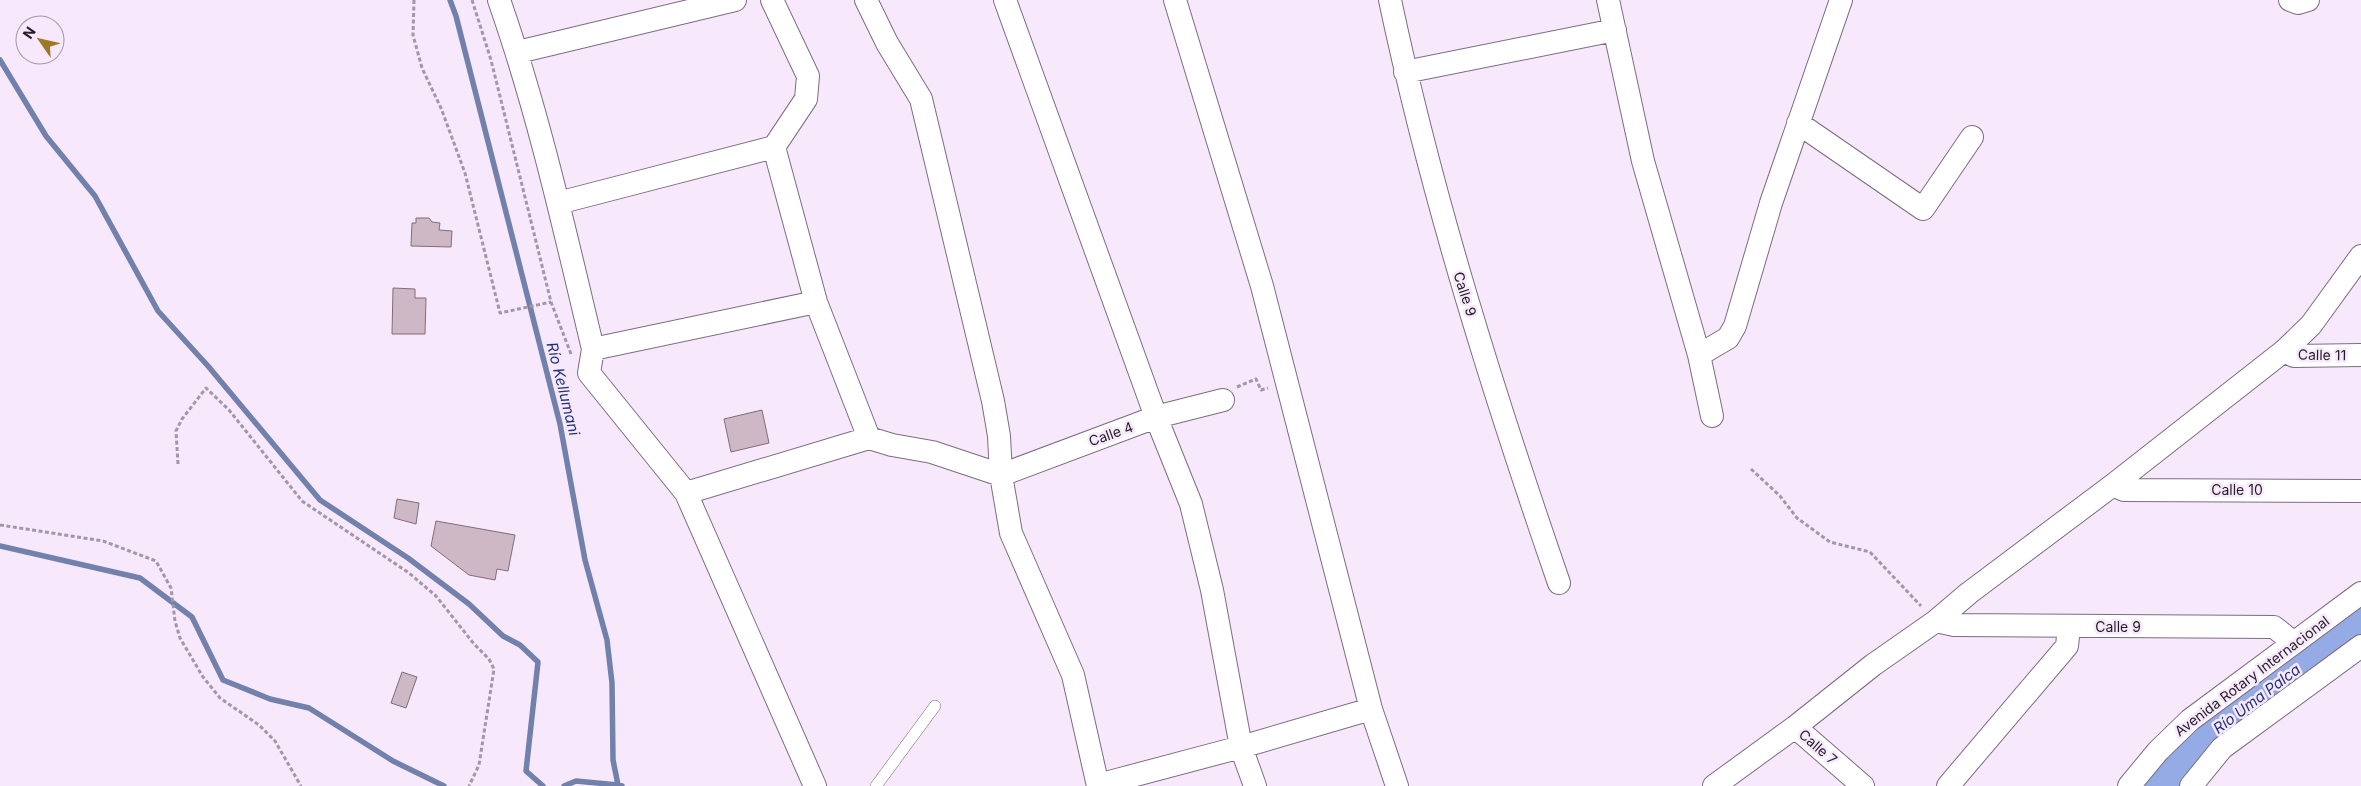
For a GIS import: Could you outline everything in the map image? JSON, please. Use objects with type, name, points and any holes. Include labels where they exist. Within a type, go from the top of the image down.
[{"type":"street","points":[[500,0],[518,52],[558,203],[593,349],[589,373],[686,493],[815,786]]},
{"type":"street","points":[[518,52],[736,0]]},
{"type":"street","points":[[558,203],[774,147],[806,99],[808,76],[772,0]]},
{"type":"street","points":[[866,0],[887,43],[920,99],[993,401],[999,436],[1000,475],[1011,533],[1073,675],[1098,786],[1371,709]]},
{"type":"street","points":[[1005,0],[1156,417],[1192,504],[1212,590],[1241,747],[1255,786]]},
{"type":"street","points":[[1175,0],[1262,286],[1371,709],[1397,786]]},
{"type":"street","name":"Calle 9","points":[[1390,0],[1405,72],[1450,245],[1559,583]]},
{"type":"street","points":[[1608,0],[1643,161],[1699,355],[1712,416]]},
{"type":"street","points":[[1699,355],[1728,338],[1736,326],[1770,203],[1841,0]]},
{"type":"street","points":[[2290,0],[2298,3],[2308,0]]},
{"type":"street","points":[[1405,72],[1615,30]]},
{"type":"street","points":[[1798,123],[1923,209],[1972,137]]},
{"type":"street","points":[[774,147],[816,302],[869,438]]},
{"type":"street","points":[[1714,786],[1795,727],[1873,665],[1936,621],[1984,581],[2113,486],[2284,351],[2311,325],[2361,256]]},
{"type":"street","points":[[593,349],[816,302]]},
{"type":"street","name":"Calle 11","points":[[2284,351],[2294,356],[2361,355]]},
{"type":"street","name":"Calle 4","points":[[1000,475],[1156,417],[1223,400]]},
{"type":"street","points":[[686,493],[869,438],[892,445],[932,452],[1000,475]]},
{"type":"street","name":"Calle 10","points":[[2113,486],[2124,490],[2361,491]]},
{"type":"street","name":"Avenida Rotary Internacional","points":[[2129,786],[2158,751],[2190,720],[2361,593]]},
{"type":"street","name":"Calle 9","points":[[1936,621],[1954,625],[2069,627],[2274,626],[2294,643]]},
{"type":"street","points":[[1948,786],[2067,646],[2069,627]]},
{"type":"street","points":[[2191,786],[2222,748],[2361,646]]},
{"type":"street","name":"Calle 7","points":[[1795,727],[1863,786]]},
{"type":"lane","points":[[876,786],[935,706]]},
{"type":"path","points":[[414,0],[413,35],[422,68],[441,108],[465,173],[500,313],[551,302]]},
{"type":"path","points":[[472,0],[491,60],[551,302],[570,353],[589,373]]},
{"type":"path","points":[[1223,400],[1231,399],[1228,390],[1256,379],[1261,390],[1288,385]]},
{"type":"path","points":[[178,464],[176,431],[182,419],[206,388],[229,410],[302,501],[409,573],[436,596],[474,644],[489,658],[494,669],[479,765],[469,786]]},
{"type":"path","points":[[1751,469],[1780,496],[1797,518],[1830,542],[1870,552],[1936,621]]},
{"type":"path","points":[[0,525],[103,541],[156,561],[171,588],[175,621],[180,638],[203,677],[220,698],[259,725],[275,741],[301,786]]},
{"type":"building","points":[[416,218],[429,218],[432,222],[440,223],[439,230],[452,231],[451,247],[411,246],[412,223],[416,223]]},
{"type":"building","points":[[393,288],[415,289],[415,298],[426,298],[425,334],[392,334]]},
{"type":"building","points":[[762,410],[769,443],[731,452],[724,419]]},
{"type":"building","points":[[397,499],[419,503],[416,524],[394,518]]},
{"type":"building","points":[[436,521],[515,535],[508,571],[497,569],[495,580],[469,575],[431,546]]},
{"type":"building","points":[[402,672],[417,677],[406,708],[391,703]]},
{"type":"waterway","name":"Río Kellumani","points":[[450,0],[456,16],[560,424],[585,560],[607,640],[612,683],[613,760],[618,785],[622,786]]},
{"type":"waterway","points":[[0,60],[46,136],[95,196],[158,311],[208,366],[320,500],[408,558],[469,604],[503,636],[520,645],[538,662],[526,771],[543,786]]},
{"type":"waterway","points":[[0,546],[140,578],[192,617],[223,680],[270,699],[309,708],[393,761],[444,786]]},
{"type":"waterway","name":"Río Uma Palca","points":[[2160,786],[2184,758],[2205,739],[2361,621]]},
{"type":"waterway","points":[[564,786],[576,781],[618,785]]}]
